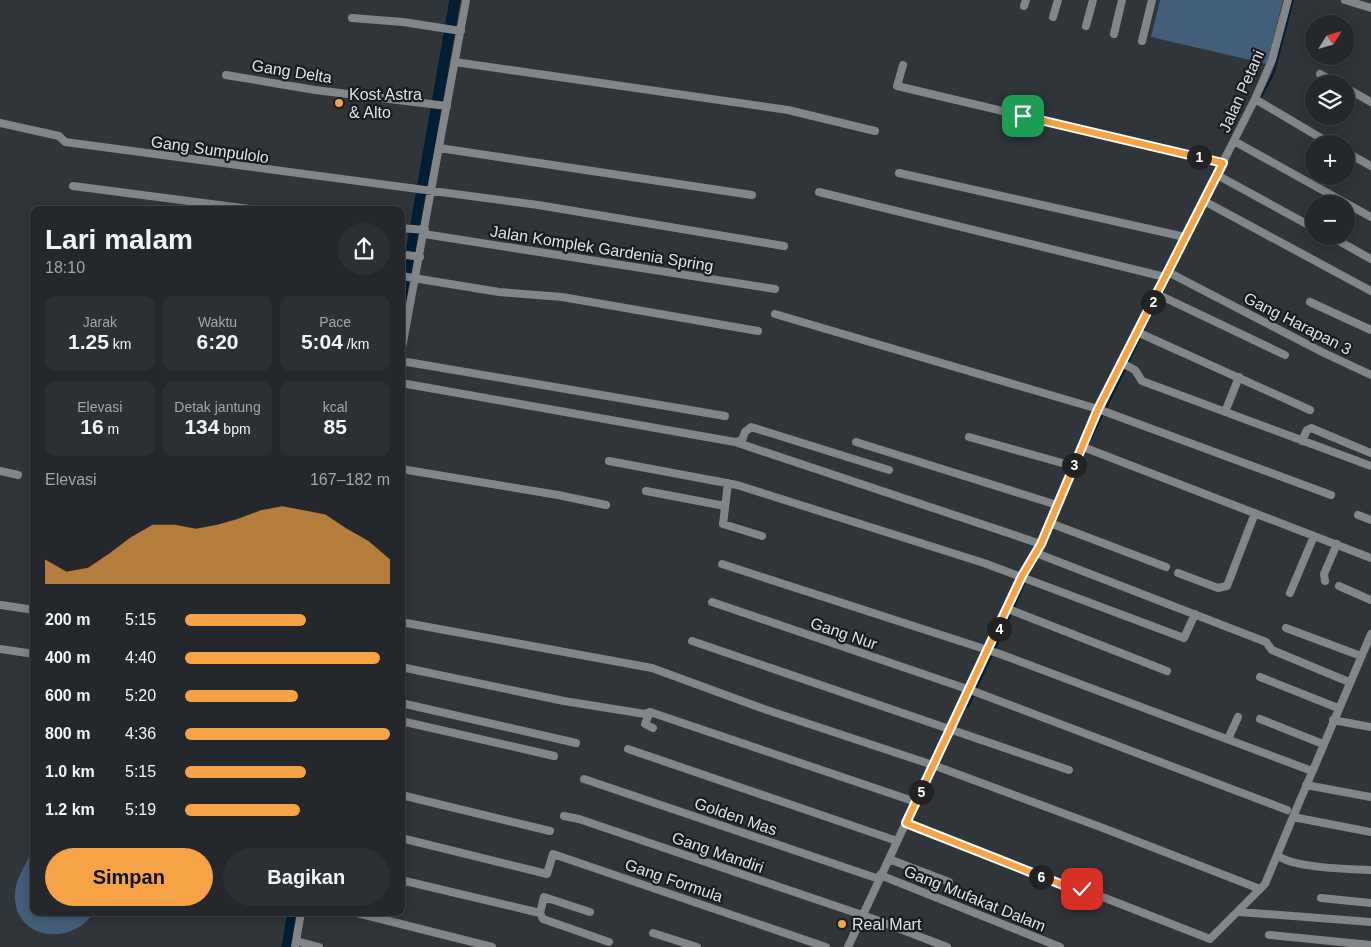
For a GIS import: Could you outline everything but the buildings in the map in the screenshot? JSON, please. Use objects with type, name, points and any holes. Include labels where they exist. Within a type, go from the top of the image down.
[{"type":"street","points":[[405,330],[424,232],[426,191],[439,148],[445,106],[466,0]]},
{"type":"street","points":[[1053,17],[1058,0]]},
{"type":"street","points":[[1086,26],[1093,0]]},
{"type":"street","points":[[1114,34],[1122,0]]},
{"type":"street","points":[[1142,41],[1152,0]]},
{"type":"street","name":"Jalan Petani","points":[[848,947],[950,728],[993,651],[1011,611],[1022,576],[1039,554],[1041,544],[1073,466],[1086,449],[1123,363],[1161,296],[1186,237],[1219,176],[1234,141],[1257,101],[1272,60],[1288,0]]},
{"type":"street","points":[[1346,0],[1371,8]]},
{"type":"street","points":[[352,18],[459,30]]},
{"type":"street","points":[[455,62],[788,110],[875,131]]},
{"type":"street","points":[[904,65],[897,86],[1223,163]]},
{"type":"street","name":"Gang Delta","points":[[226,75],[315,90],[445,106]]},
{"type":"street","points":[[1355,93],[1371,102]]},
{"type":"street","points":[[1257,101],[1316,135]]},
{"type":"street","name":"Gang Sumpulolo","points":[[0,123],[59,136],[65,142],[538,205],[784,246]]},
{"type":"street","points":[[1234,141],[1371,217]]},
{"type":"street","points":[[439,148],[752,195]]},
{"type":"street","points":[[1355,157],[1371,166]]},
{"type":"street","points":[[899,173],[1186,237]]},
{"type":"street","points":[[1219,176],[1305,223]]},
{"type":"street","points":[[73,186],[227,206]]},
{"type":"street","name":"Gang Harapan 3","points":[[819,192],[1169,275],[1212,294],[1324,353],[1371,375]]},
{"type":"street","points":[[1206,202],[1371,291]]},
{"type":"street","name":"Jalan Komplek Gardenia Spring","points":[[405,229],[775,289]]},
{"type":"street","points":[[1346,245],[1371,259]]},
{"type":"street","points":[[405,254],[418,257]]},
{"type":"street","points":[[405,277],[499,292],[562,298],[758,331]]},
{"type":"street","points":[[1161,296],[1285,355]]},
{"type":"street","points":[[1310,302],[1371,330]]},
{"type":"street","points":[[776,314],[1102,410],[1331,495]]},
{"type":"street","points":[[1139,333],[1310,410]]},
{"type":"street","points":[[405,362],[725,416]]},
{"type":"street","points":[[1123,363],[1135,370],[1142,381],[1371,466]]},
{"type":"street","points":[[1225,412],[1238,377]]},
{"type":"street","points":[[405,384],[735,442],[1041,544]]},
{"type":"street","points":[[735,442],[742,440],[745,432],[751,427],[889,470]]},
{"type":"street","points":[[1302,441],[1310,428],[1371,453]]},
{"type":"street","points":[[1315,445],[1321,440],[1321,431]]},
{"type":"street","points":[[969,437],[1073,466]]},
{"type":"street","points":[[856,442],[1057,505]]},
{"type":"street","points":[[1086,449],[1371,558]]},
{"type":"street","points":[[608,461],[728,483],[1022,576],[1184,638],[1195,614]]},
{"type":"street","points":[[405,470],[558,495],[606,505]]},
{"type":"street","points":[[0,471],[18,476]]},
{"type":"street","points":[[728,483],[723,524],[762,536]]},
{"type":"street","points":[[646,491],[725,506]]},
{"type":"street","points":[[1178,573],[1218,588],[1227,586],[1255,513]]},
{"type":"street","points":[[1358,515],[1371,520]]},
{"type":"street","points":[[1050,523],[1166,567]]},
{"type":"street","points":[[1290,593],[1314,536]]},
{"type":"street","points":[[1326,580],[1324,574],[1337,544]]},
{"type":"street","points":[[1039,554],[1266,642],[1272,650],[1349,682]]},
{"type":"street","points":[[722,564],[993,651],[1312,771]]},
{"type":"street","points":[[1339,586],[1371,600]]},
{"type":"street","name":"Gang Nur","points":[[712,602],[970,690],[1287,810]]},
{"type":"street","points":[[1,605],[30,609]]},
{"type":"street","points":[[1011,611],[1167,671]]},
{"type":"street","points":[[405,623],[652,668],[767,710],[933,765],[1260,889]]},
{"type":"street","points":[[1286,628],[1365,653]]},
{"type":"street","points":[[906,823],[998,861],[1068,887],[1087,891],[1210,939],[1239,912],[1267,880],[1349,682],[1365,653],[1371,634]]},
{"type":"street","points":[[692,641],[1069,770]]},
{"type":"street","points":[[0,649],[30,653]]},
{"type":"street","points":[[405,668],[564,701],[645,714],[650,712],[666,715],[916,802]]},
{"type":"street","points":[[1260,677],[1338,708]]},
{"type":"street","points":[[405,704],[576,743]]},
{"type":"street","points":[[650,712],[645,724],[653,728]]},
{"type":"street","points":[[1228,739],[1238,717]]},
{"type":"street","points":[[1260,719],[1323,744]]},
{"type":"street","points":[[1333,720],[1371,727]]},
{"type":"street","points":[[405,722],[554,756]]},
{"type":"street","points":[[628,749],[897,840]]},
{"type":"street","name":"Golden Mas","points":[[584,779],[879,877]]},
{"type":"street","points":[[1306,785],[1371,797]]},
{"type":"street","points":[[405,796],[550,830]]},
{"type":"street","name":"Gang Mandiri","points":[[564,816],[579,819],[947,947]]},
{"type":"street","points":[[1293,817],[1371,832]]},
{"type":"street","name":"Gang Formula","points":[[405,839],[547,874],[553,854],[826,947]]},
{"type":"street","points":[[1278,856],[1284,860],[1322,866],[1371,870]]},
{"type":"street","points":[[889,859],[948,882]]},
{"type":"street","name":"Gang Mufakat Dalam","points":[[879,877],[1060,947]]},
{"type":"street","points":[[405,881],[540,913]]},
{"type":"street","points":[[590,912],[544,897],[540,913],[543,919],[609,942]]},
{"type":"street","points":[[1321,898],[1371,903]]},
{"type":"street","points":[[1239,912],[1371,922]]},
{"type":"street","points":[[300,916],[295,944],[319,947]]},
{"type":"street","points":[[369,916],[492,947]]},
{"type":"street","points":[[654,933],[697,947]]},
{"type":"street","points":[[1269,935],[1371,945]]},
{"type":"shaded area","points":[[1160,0],[1283,0],[1267,64],[1151,37]]},
{"type":"shaded area","points":[[30,855],[30,916],[91,916],[84,924],[72,931],[59,934],[45,934],[33,929],[23,921],[17,909],[15,894],[22,870]]},
{"type":"waterway","points":[[405,287],[455,0]]},
{"type":"waterway","points":[[1260,99],[1274,72],[1293,0]]},
{"type":"waterway","points":[[1173,271],[1205,206]]},
{"type":"waterway","points":[[1162,293],[1171,275]]},
{"type":"waterway","points":[[1143,331],[1160,298]]},
{"type":"waterway","points":[[1128,363],[1141,336]]},
{"type":"waterway","points":[[1105,410],[1126,367]]},
{"type":"waterway","points":[[1087,446],[1103,414]]},
{"type":"waterway","points":[[1078,466],[1085,450]]},
{"type":"waterway","points":[[1027,578],[1033,564]]},
{"type":"waterway","points":[[1014,607],[1025,582]]},
{"type":"waterway","points":[[994,651],[1012,612]]},
{"type":"waterway","points":[[976,689],[992,655]]},
{"type":"waterway","points":[[968,707],[974,694]]},
{"type":"waterway","points":[[287,947],[292,916]]},
{"type":"place","name":"Kost Astra & Alto","points":[[339,103]]},
{"type":"place","name":"Real Mart","points":[[842,924]]},
{"type":"route","points":[[1023,116],[1223,163],[1098,409],[1041,544],[1022,576],[906,823],[998,861],[1068,887],[1082,889]]}]
